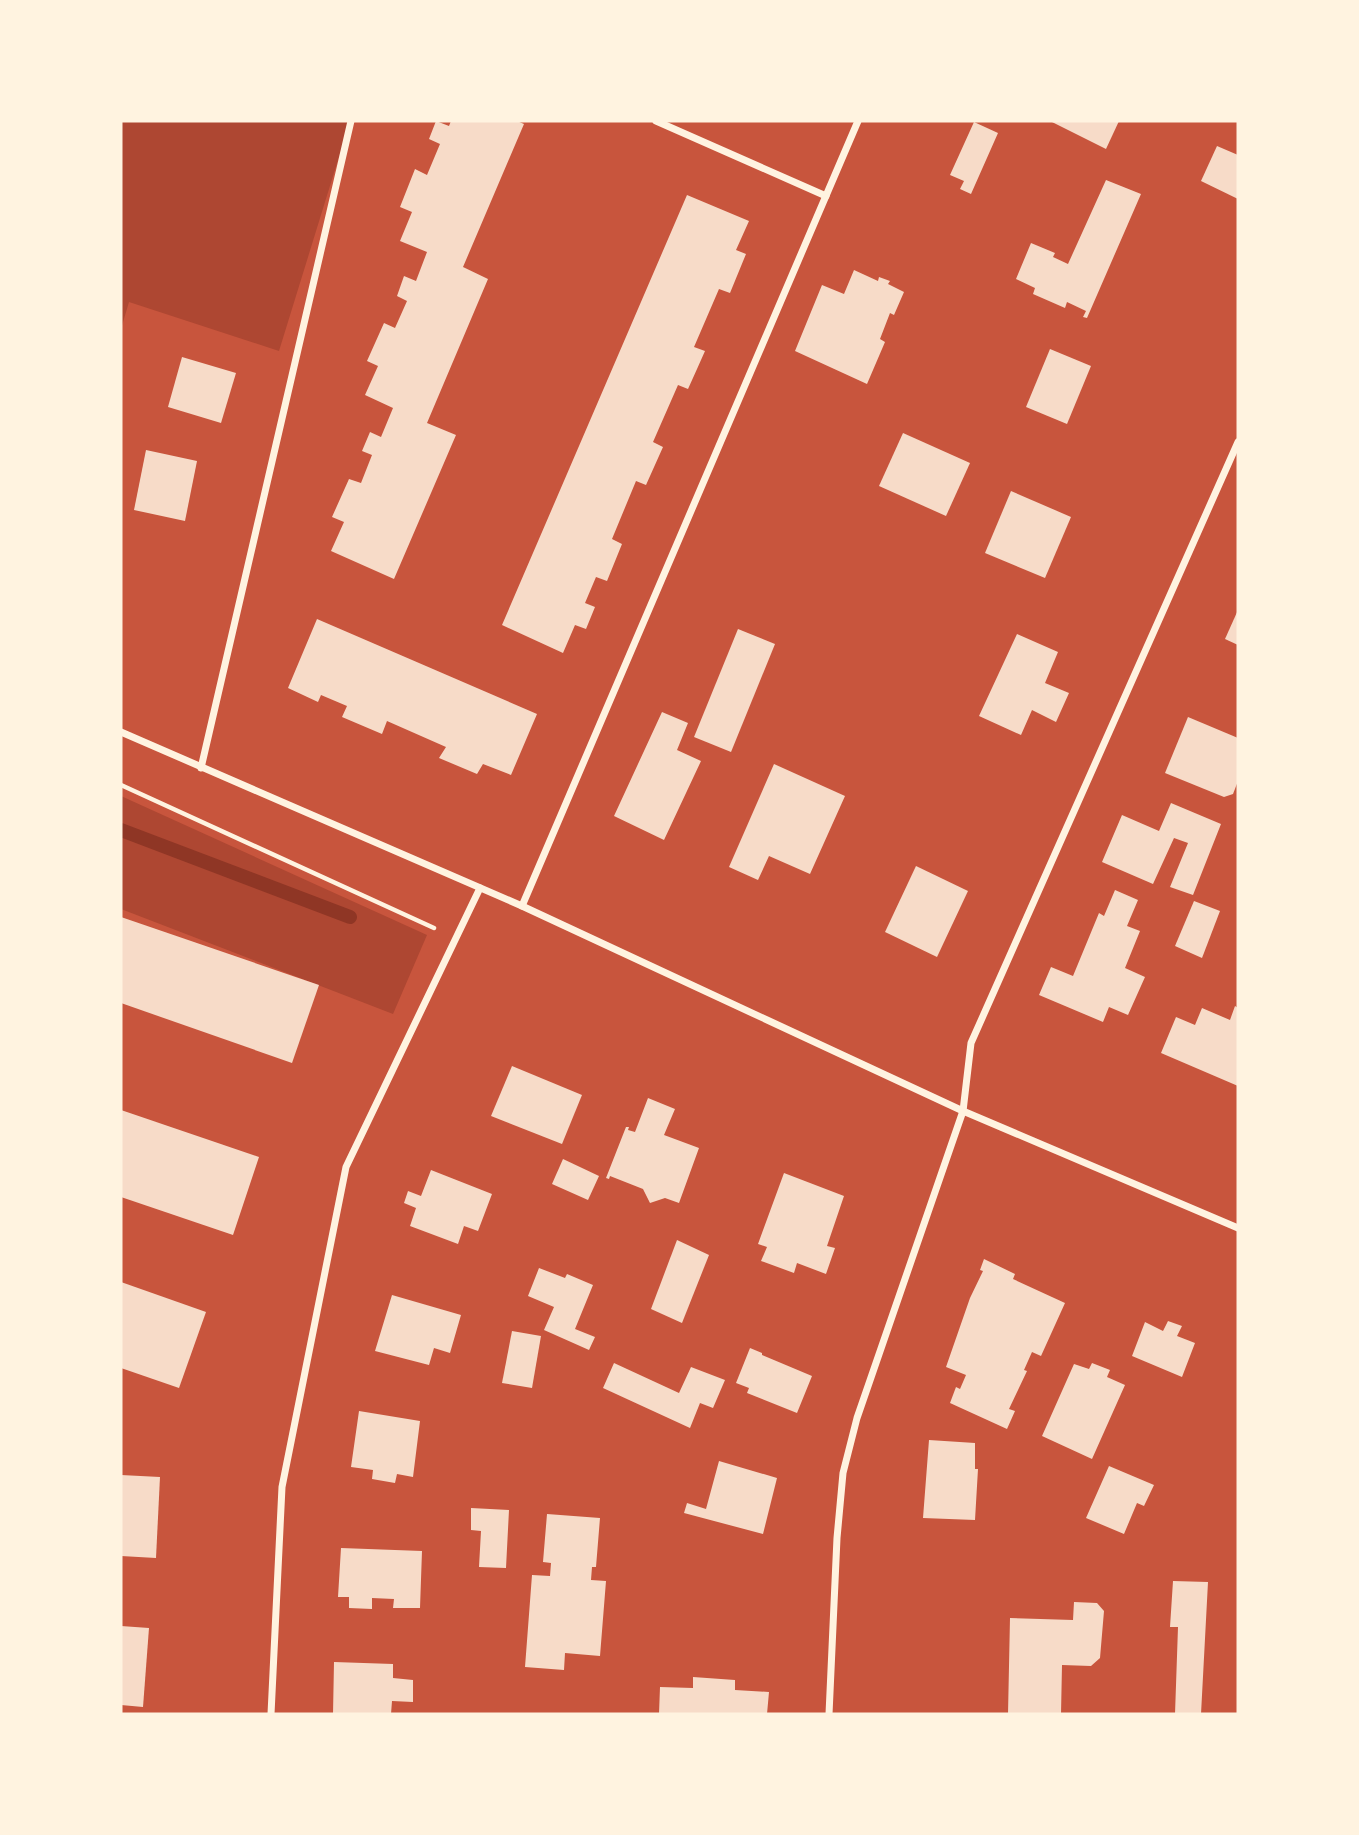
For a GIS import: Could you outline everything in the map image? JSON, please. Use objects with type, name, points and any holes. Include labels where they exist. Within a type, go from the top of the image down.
[{"type":"street","points":[[201,768],[351,121]]},
{"type":"street","points":[[656,121],[826,196]]},
{"type":"street","points":[[522,906],[859,121]]},
{"type":"street","points":[[830,1714],[837,1538],[843,1474],[857,1418],[963,1111],[971,1043],[1238,442]]},
{"type":"street","points":[[121,732],[522,906],[963,1111],[1238,1228]]},
{"type":"street","points":[[271,1714],[282,1487],[346,1167],[454,937],[480,888]]},
{"type":"path","points":[[121,785],[454,937]]},
{"type":"shaded area","points":[[121,121],[350,121],[279,351],[129,302],[121,329]]},
{"type":"shaded area","points":[[121,796],[427,935],[393,1014],[121,909]]},
{"type":"building","points":[[436,121],[449,126],[451,121],[517,121],[524,124],[463,267],[488,279],[427,423],[456,435],[394,579],[331,551],[344,522],[332,517],[349,479],[361,483],[372,455],[362,451],[370,432],[381,437],[393,408],[365,395],[378,366],[367,361],[384,323],[395,328],[407,301],[397,296],[404,276],[416,281],[427,252],[400,241],[412,212],[400,207],[415,169],[427,175],[440,144],[429,139]]},
{"type":"building","points":[[1050,121],[1119,121],[1106,149]]},
{"type":"building","points":[[974,122],[998,133],[971,194],[960,189],[964,181],[950,175]]},
{"type":"building","points":[[1217,146],[1238,155],[1238,199],[1201,181]]},
{"type":"building","points":[[1106,180],[1141,194],[1087,318],[1083,317],[1086,311],[1067,302],[1065,308],[1033,294],[1035,288],[1016,279],[1031,243],[1055,253],[1053,257],[1068,264]]},
{"type":"building","points":[[687,195],[749,221],[736,250],[746,254],[730,293],[719,289],[694,347],[705,351],[688,389],[678,385],[653,442],[663,447],[646,485],[636,481],[612,539],[622,544],[607,581],[596,577],[585,603],[595,607],[586,629],[575,625],[563,653],[502,625]]},
{"type":"building","points":[[854,270],[878,281],[879,277],[890,281],[888,284],[904,292],[894,315],[890,313],[880,339],[885,342],[867,384],[795,351],[822,285],[844,294]]},
{"type":"building","points":[[1050,349],[1091,366],[1067,424],[1026,407]]},
{"type":"building","points":[[182,357],[236,373],[221,423],[168,407]]},
{"type":"building","points":[[903,433],[970,463],[946,516],[879,486]]},
{"type":"building","points":[[146,450],[197,461],[185,521],[134,510]]},
{"type":"building","points":[[1011,491],[1071,517],[1045,578],[985,553]]},
{"type":"building","points":[[1238,610],[1238,645],[1225,639]]},
{"type":"building","points":[[317,619],[537,714],[511,775],[483,764],[477,774],[439,758],[446,747],[387,721],[382,734],[342,717],[347,706],[321,695],[318,702],[288,688]]},
{"type":"building","points":[[738,629],[775,644],[731,752],[694,737]]},
{"type":"building","points":[[1017,634],[1058,652],[1045,683],[1069,693],[1056,722],[1032,710],[1021,735],[979,716]]},
{"type":"building","points":[[662,712],[688,723],[677,750],[701,761],[664,840],[614,816]]},
{"type":"building","points":[[1188,717],[1238,738],[1238,781],[1233,794],[1224,797],[1165,773]]},
{"type":"building","points":[[774,764],[845,796],[810,874],[769,856],[758,880],[729,867]]},
{"type":"building","points":[[1171,803],[1221,824],[1193,895],[1170,887],[1188,843],[1174,838],[1153,884],[1102,862],[1122,815],[1159,831]]},
{"type":"building","points":[[916,866],[968,891],[937,957],[885,932]]},
{"type":"building","points":[[1115,890],[1138,900],[1127,926],[1140,931],[1125,968],[1145,977],[1128,1015],[1109,1007],[1103,1022],[1039,995],[1051,967],[1073,976],[1099,913],[1104,916]]},
{"type":"building","points":[[1194,901],[1220,911],[1202,958],[1175,946]]},
{"type":"building","points":[[121,917],[319,985],[292,1063],[121,1003]]},
{"type":"building","points":[[1235,1006],[1238,1008],[1238,1086],[1161,1053],[1176,1017],[1195,1025],[1202,1008],[1230,1020]]},
{"type":"building","points":[[512,1066],[582,1095],[562,1144],[491,1116]]},
{"type":"building","points":[[648,1098],[675,1109],[664,1135],[699,1148],[679,1203],[665,1198],[650,1203],[643,1189],[610,1176],[609,1179],[606,1178],[626,1127],[635,1132]]},
{"type":"building","points":[[121,1110],[259,1157],[233,1235],[121,1197]]},
{"type":"building","points":[[563,1159],[599,1176],[588,1200],[552,1184]]},
{"type":"building","points":[[431,1170],[492,1194],[478,1231],[464,1226],[458,1244],[410,1226],[416,1208],[404,1203],[408,1191],[421,1196]]},
{"type":"building","points":[[784,1173],[844,1196],[827,1246],[835,1248],[826,1274],[797,1263],[794,1273],[761,1261],[767,1247],[758,1244]]},
{"type":"building","points":[[677,1240],[709,1255],[682,1323],[651,1309]]},
{"type":"building","points":[[984,1259],[1015,1274],[1013,1279],[1065,1303],[1041,1356],[1032,1352],[1024,1370],[1027,1371],[1009,1409],[1015,1411],[1007,1429],[950,1403],[956,1387],[960,1389],[966,1375],[946,1367],[970,1298],[983,1271],[980,1270]]},
{"type":"building","points":[[539,1268],[565,1278],[567,1274],[593,1285],[575,1329],[595,1337],[589,1350],[544,1330],[554,1307],[528,1296]]},
{"type":"building","points":[[121,1282],[206,1312],[179,1388],[121,1368]]},
{"type":"building","points":[[392,1295],[461,1315],[450,1353],[434,1348],[429,1365],[375,1351]]},
{"type":"building","points":[[1168,1321],[1182,1326],[1177,1336],[1195,1343],[1182,1377],[1132,1356],[1145,1322],[1163,1331]]},
{"type":"building","points":[[512,1331],[541,1336],[532,1388],[502,1383]]},
{"type":"building","points":[[750,1348],[812,1376],[797,1413],[747,1393],[749,1388],[736,1383]]},
{"type":"building","points":[[614,1363],[679,1393],[691,1367],[725,1380],[713,1408],[700,1403],[690,1428],[603,1388]]},
{"type":"building","points":[[1092,1363],[1110,1370],[1107,1377],[1125,1385],[1092,1459],[1042,1436],[1074,1364],[1089,1369]]},
{"type":"building","points":[[359,1411],[420,1421],[413,1477],[397,1474],[395,1483],[372,1479],[373,1470],[351,1467]]},
{"type":"building","points":[[929,1440],[975,1443],[975,1469],[978,1469],[975,1520],[923,1518]]},
{"type":"building","points":[[719,1461],[777,1478],[763,1534],[684,1513],[687,1503],[706,1509]]},
{"type":"building","points":[[1109,1466],[1154,1485],[1144,1506],[1137,1503],[1124,1534],[1086,1518]]},
{"type":"building","points":[[121,1475],[160,1477],[156,1558],[121,1556]]},
{"type":"building","points":[[471,1508],[509,1510],[506,1568],[479,1567],[481,1531],[471,1530]]},
{"type":"building","points":[[547,1514],[600,1518],[596,1567],[592,1567],[591,1580],[606,1581],[600,1656],[565,1653],[564,1670],[525,1667],[532,1575],[550,1576],[551,1563],[543,1562]]},
{"type":"building","points":[[341,1548],[422,1551],[420,1608],[393,1608],[394,1599],[372,1598],[372,1609],[349,1608],[349,1597],[338,1597]]},
{"type":"building","points":[[1173,1581],[1208,1582],[1201,1714],[1175,1714],[1178,1627],[1170,1627]]},
{"type":"building","points":[[1074,1602],[1097,1603],[1104,1611],[1100,1658],[1091,1666],[1062,1665],[1061,1714],[1008,1714],[1010,1618],[1073,1620]]},
{"type":"building","points":[[121,1626],[149,1628],[143,1707],[121,1705]]},
{"type":"building","points":[[334,1662],[393,1664],[393,1678],[413,1680],[413,1702],[392,1701],[391,1714],[333,1714]]},
{"type":"building","points":[[693,1677],[735,1680],[735,1690],[769,1692],[767,1714],[659,1714],[660,1687],[693,1688]]},
{"type":"waterway","points":[[121,830],[350,917]]}]
